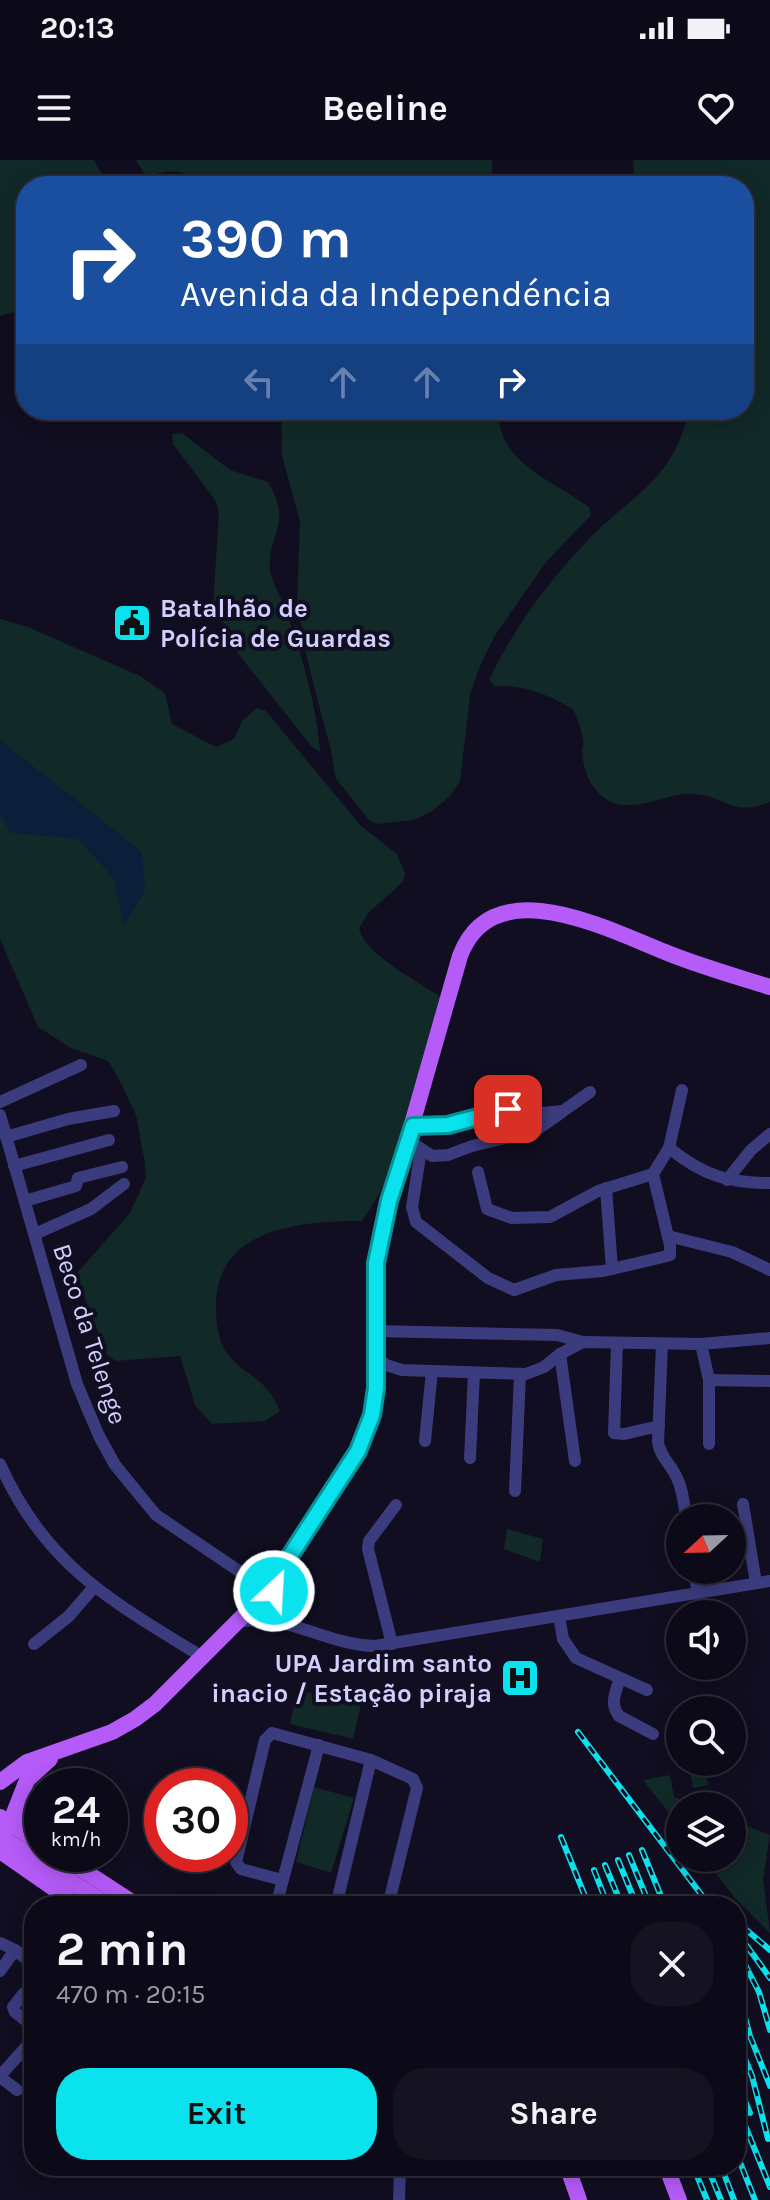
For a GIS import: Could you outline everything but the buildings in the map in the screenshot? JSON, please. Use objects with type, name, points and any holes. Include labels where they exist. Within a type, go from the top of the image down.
[{"type":"main road","points":[[0,1782],[27,1762],[112,1732],[155,1704],[270,1586],[358,1451],[372,1415],[376,1388],[376,1263],[380,1236],[465,945],[475,929],[494,916],[510,912],[595,922],[665,952],[770,987]]},
{"type":"main road","points":[[0,1835],[9,1826],[31,1774],[60,1750]]},
{"type":"main road","points":[[0,1791],[16,1807],[24,1822]]},
{"type":"main road","points":[[0,1817],[24,1833]]},
{"type":"main road","points":[[0,1835],[24,1839]]},
{"type":"main road","points":[[0,1851],[65,1896]]},
{"type":"main road","points":[[70,1872],[98,1896]]},
{"type":"main road","points":[[86,1872],[123,1896]]},
{"type":"main road","points":[[103,1872],[135,1896]]},
{"type":"main road","points":[[571,2176],[579,2200]]},
{"type":"main road","points":[[670,2176],[679,2200]]},
{"type":"street","points":[[0,1102],[81,1065]]},
{"type":"street","points":[[478,1172],[487,1209],[512,1218],[550,1217],[579,1199],[653,1174],[669,1148],[682,1090]]},
{"type":"street","points":[[563,1111],[543,1113],[508,1109],[410,1132],[421,1150],[432,1156],[441,1156],[545,1127],[590,1092]]},
{"type":"street","points":[[6,1137],[68,1119],[114,1111]]},
{"type":"street","name":"Beco da Telenge","points":[[0,1115],[77,1384],[115,1465],[156,1515],[270,1586]]},
{"type":"street","points":[[727,1180],[751,1150],[770,1134]]},
{"type":"street","points":[[14,1166],[109,1140]]},
{"type":"street","points":[[669,1148],[700,1171],[727,1180],[770,1183]]},
{"type":"street","points":[[421,1150],[412,1207],[416,1222],[488,1278],[514,1290],[556,1275],[612,1269],[670,1255],[653,1174]]},
{"type":"street","points":[[25,1201],[76,1186],[78,1178],[122,1167]]},
{"type":"street","points":[[35,1234],[91,1209],[124,1184]]},
{"type":"street","points":[[606,1188],[612,1269]]},
{"type":"street","points":[[668,1236],[732,1252],[770,1270]]},
{"type":"street","points":[[375,1331],[557,1335],[583,1342],[662,1344],[770,1338]]},
{"type":"street","points":[[376,1357],[386,1365],[402,1370],[520,1374],[544,1367],[583,1342]]},
{"type":"street","points":[[617,1343],[614,1433],[619,1435],[659,1426]]},
{"type":"street","points":[[662,1344],[659,1450],[676,1476],[683,1504]]},
{"type":"street","points":[[701,1344],[709,1380],[709,1444]]},
{"type":"street","points":[[560,1354],[575,1461]]},
{"type":"street","points":[[376,1388],[402,1370]]},
{"type":"street","points":[[425,1441],[432,1371]]},
{"type":"street","points":[[470,1458],[474,1373]]},
{"type":"street","points":[[515,1491],[520,1374]]},
{"type":"street","points":[[709,1380],[770,1381]]},
{"type":"street","points":[[0,1464],[13,1493],[40,1535],[94,1587],[110,1601],[201,1656]]},
{"type":"street","points":[[392,1644],[368,1549],[369,1541],[396,1505]]},
{"type":"street","points":[[237,1622],[265,1620],[292,1624],[345,1643],[392,1644],[766,1584],[746,1514]]},
{"type":"street","points":[[696,1584],[698,1594]]},
{"type":"street","points":[[270,1586],[292,1624]]},
{"type":"street","points":[[34,1644],[69,1616],[94,1587]]},
{"type":"street","points":[[559,1616],[563,1639],[576,1658],[647,1690]]},
{"type":"street","points":[[620,1678],[613,1701],[615,1711],[653,1734]]},
{"type":"street","points":[[282,1880],[241,1869],[236,1862],[265,1740],[272,1733],[371,1760],[411,1776],[417,1788],[390,1896]]},
{"type":"street","points":[[278,1896],[319,1745]]},
{"type":"street","points":[[338,1896],[371,1760]]},
{"type":"street","points":[[0,1943],[24,1957]]},
{"type":"street","points":[[0,1971],[15,1950]]},
{"type":"street","points":[[24,1993],[13,2007],[24,2019]]},
{"type":"street","points":[[17,2090],[0,2077],[24,2049]]},
{"type":"street","points":[[399,2200],[400,2176]]},
{"type":"green space","points":[[0,160],[94,160],[103,176],[16,176],[16,311],[0,316]]},
{"type":"green space","points":[[136,160],[492,160],[492,176],[189,176],[176,172],[145,176]]},
{"type":"green space","points":[[633,160],[770,160],[770,802],[757,806],[737,807],[693,794],[631,805],[611,802],[596,790],[586,773],[582,736],[574,710],[536,692],[495,686],[489,680],[531,608],[557,575],[602,526],[661,472],[682,435],[686,420],[754,420],[754,176],[634,176]]},
{"type":"green space","points":[[281,420],[500,420],[507,444],[517,457],[589,507],[591,515],[547,561],[495,635],[481,664],[470,694],[460,782],[448,798],[414,820],[377,824],[370,821],[336,779],[297,603],[300,522],[282,456]]},
{"type":"green space","points":[[182,433],[230,470],[268,482],[275,497],[279,519],[270,570],[303,662],[316,716],[320,752],[311,746],[237,652],[239,638],[217,616],[213,607],[219,512],[215,500],[173,444],[172,434]]},
{"type":"green space","points":[[0,619],[28,627],[140,676],[165,693],[172,724],[216,747],[234,739],[242,721],[257,708],[266,711],[361,826],[397,854],[405,874],[403,882],[369,912],[359,928],[372,949],[443,999],[412,1114],[391,1170],[362,1221],[314,1223],[266,1234],[246,1244],[230,1259],[220,1280],[217,1324],[224,1348],[241,1368],[262,1383],[280,1411],[265,1421],[212,1424],[195,1405],[180,1356],[116,1361],[107,1355],[82,1291],[78,1272],[130,1213],[146,1178],[144,1158],[136,1115],[108,1061],[71,1048],[38,1027],[0,939]]},
{"type":"green space","points":[[507,1529],[543,1539],[540,1562],[504,1549]]},
{"type":"green space","points":[[297,1690],[361,1705],[353,1739],[290,1724]]},
{"type":"green space","points":[[670,1776],[673,1792],[666,1792],[666,1809],[643,1780]]},
{"type":"green space","points":[[691,1776],[706,1776],[708,1785],[693,1788]]},
{"type":"green space","points":[[314,1787],[354,1798],[331,1873],[296,1862]]},
{"type":"green space","points":[[746,1826],[770,1835],[763,1879],[770,1933],[746,1909],[746,1896],[733,1896],[715,1872],[746,1872]]},
{"type":"water","points":[[0,740],[142,852],[145,890],[124,926],[113,877],[78,839],[11,833],[0,815]]},
{"type":"railway","points":[[578,1732],[702,1896]]},
{"type":"railway","points":[[561,1837],[585,1896]]},
{"type":"railway","points":[[642,1850],[661,1896]]},
{"type":"railway","points":[[629,1855],[646,1896]]},
{"type":"railway","points":[[618,1860],[633,1896]]},
{"type":"railway","points":[[605,1865],[618,1896]]},
{"type":"railway","points":[[594,1870],[604,1896]]},
{"type":"railway","points":[[746,1930],[770,1950]]},
{"type":"railway","points":[[746,1945],[770,1978]]},
{"type":"railway","points":[[746,1967],[759,1992],[770,2030]]},
{"type":"railway","points":[[746,2021],[770,2086]]},
{"type":"railway","points":[[746,2061],[768,2139]]},
{"type":"railway","points":[[746,2104],[750,2113]]},
{"type":"railway","points":[[746,2128],[770,2187]]},
{"type":"railway","points":[[697,2176],[707,2200]]},
{"type":"railway","points":[[711,2176],[721,2200]]},
{"type":"railway","points":[[725,2176],[734,2200]]},
{"type":"railway","points":[[746,2176],[755,2200]]},
{"type":"place","name":"Batalhão de Polícia de Guardas","points":[[132,623]]},
{"type":"place","name":"UPA Jardim santo inacio / Estação piraja","points":[[520,1678]]},
{"type":"route","points":[[274,1591],[273,1582],[358,1451],[372,1415],[376,1388],[376,1263],[389,1201],[413,1126],[448,1125],[508,1109]]}]
